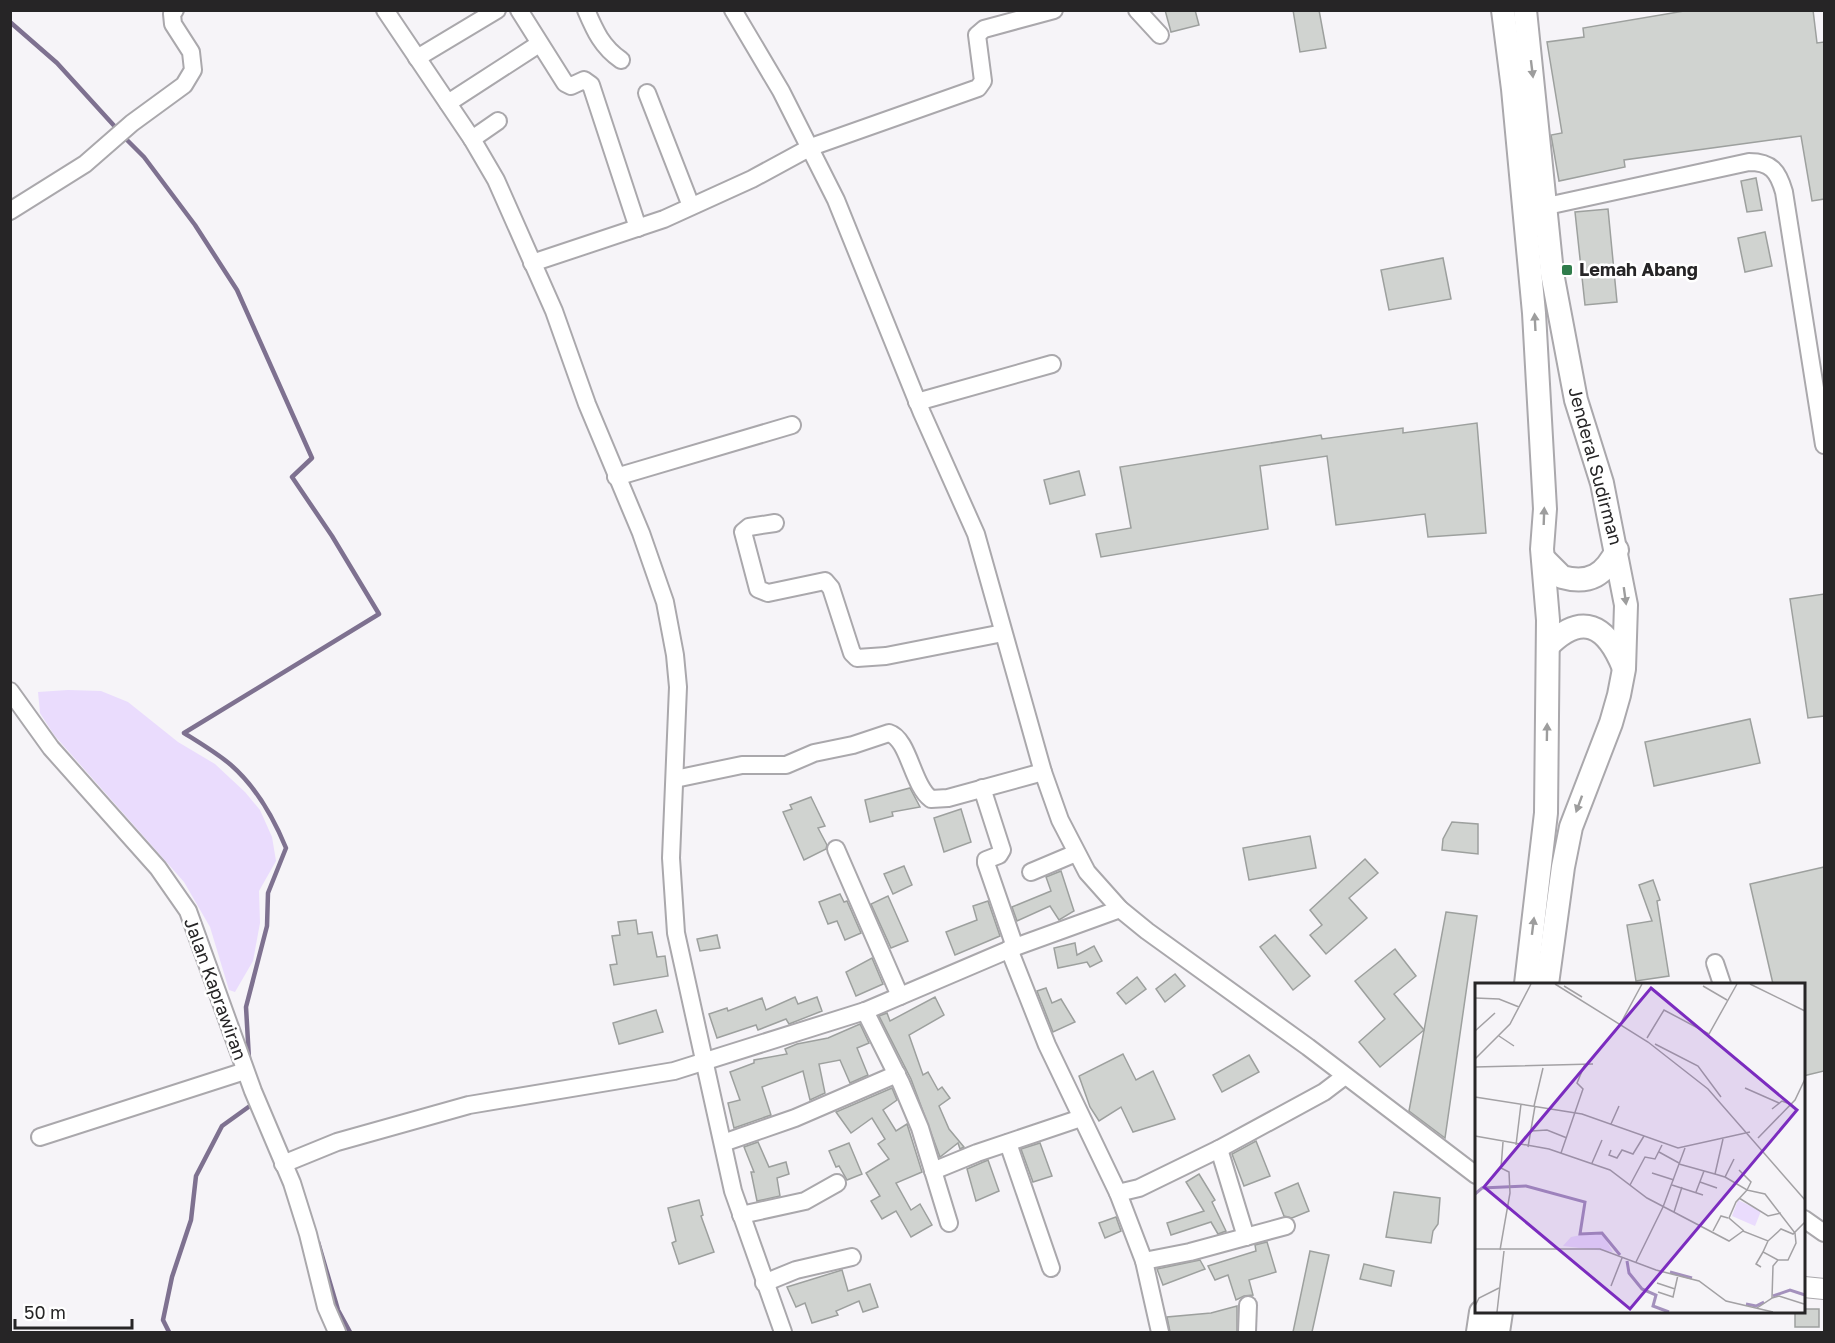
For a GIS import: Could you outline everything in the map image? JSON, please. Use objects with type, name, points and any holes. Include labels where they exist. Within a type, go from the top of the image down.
[{"type":"highway","name":"Jenderal Sudirman","points":[[1503,10],[1513,89],[1534,313],[1545,509],[1543,558],[1548,646],[1546,813],[1526,983]]},
{"type":"highway","name":"Jenderal Sudirman","points":[[1525,10],[1552,273],[1576,400],[1602,483],[1626,605],[1624,669],[1611,723],[1571,827],[1563,867],[1547,983]]},
{"type":"highway","points":[[1543,558],[1562,578],[1590,579],[1604,572],[1617,550]]},
{"type":"highway","points":[[1548,646],[1562,632],[1573,626],[1587,625],[1606,636],[1624,669]]},
{"type":"highway","points":[[1478,1332],[1481,1313]]},
{"type":"highway","points":[[1498,1332],[1501,1313]]},
{"type":"main road","points":[[1805,1287],[1824,1288]]},
{"type":"street","points":[[10,211],[85,164],[132,123],[184,85],[193,70],[191,52],[173,24],[172,14],[175,10]]},
{"type":"street","points":[[385,10],[472,139],[496,180],[554,311],[656,576],[671,630],[678,687],[671,858],[676,933],[741,1215],[783,1332]]},
{"type":"street","points":[[417,58],[497,10]]},
{"type":"street","points":[[519,10],[566,83],[571,86],[584,80],[591,85],[638,228]]},
{"type":"street","points":[[586,10],[599,39],[608,51],[621,60]]},
{"type":"street","points":[[733,10],[811,147],[858,251],[917,402],[976,534],[1043,771],[1060,820],[1087,873],[1120,909],[1475,1173]]},
{"type":"street","points":[[532,263],[638,228],[753,179],[811,147],[978,88],[983,81],[977,35],[984,30],[1054,10]]},
{"type":"street","points":[[1137,10],[1160,35]]},
{"type":"street","points":[[448,103],[539,44]]},
{"type":"street","points":[[647,93],[691,206]]},
{"type":"street","points":[[472,139],[498,121]]},
{"type":"street","points":[[1547,207],[1749,162],[1769,164],[1776,170],[1784,192],[1824,445]]},
{"type":"street","points":[[917,402],[1052,364]]},
{"type":"street","points":[[616,477],[792,425]]},
{"type":"street","points":[[775,523],[749,527],[743,532],[758,589],[768,593],[825,581],[831,588],[852,653],[857,658],[1004,633]]},
{"type":"street","name":"Jalan Kaprawiran","points":[[10,691],[51,748],[158,868],[182,902],[197,934],[253,1091],[289,1162],[326,1307],[337,1332]]},
{"type":"street","points":[[675,779],[742,765],[786,765],[814,753],[853,745],[889,733],[898,738],[918,785],[931,799],[948,798],[1043,771]]},
{"type":"street","points":[[982,788],[1002,850],[999,855],[986,860],[986,863],[1031,1009],[1118,1193],[1144,1261],[1160,1332]]},
{"type":"street","points":[[836,849],[900,996]]},
{"type":"street","points":[[1030,872],[1076,853]]},
{"type":"street","points":[[289,1162],[347,1139],[469,1105],[575,1085],[674,1071],[706,1062],[865,1011],[1012,948],[1120,909]]},
{"type":"street","points":[[1716,963],[1722,983]]},
{"type":"street","points":[[865,1011],[897,1074],[920,1128],[949,1223]]},
{"type":"street","points":[[39,1137],[245,1071]]},
{"type":"street","points":[[723,1143],[795,1118],[897,1074]]},
{"type":"street","points":[[1118,1193],[1139,1188],[1219,1149],[1324,1092],[1345,1076]]},
{"type":"street","points":[[933,1171],[1081,1118]]},
{"type":"street","points":[[1008,1143],[1052,1268]]},
{"type":"street","points":[[1219,1149],[1246,1237]]},
{"type":"street","points":[[741,1215],[805,1201],[837,1183]]},
{"type":"street","points":[[1805,1220],[1824,1233]]},
{"type":"street","points":[[1144,1261],[1190,1252],[1286,1226]]},
{"type":"street","points":[[764,1282],[796,1270],[852,1257]]},
{"type":"street","points":[[1247,1332],[1248,1305]]},
{"type":"shaded area","points":[[101,691],[128,702],[178,742],[215,764],[245,792],[260,810],[272,837],[276,861],[259,891],[260,923],[253,961],[235,992],[229,990],[210,927],[184,882],[54,735],[40,713],[38,692]]},
{"type":"building","points":[[1165,10],[1195,10],[1199,25],[1171,32]]},
{"type":"building","points":[[1293,10],[1319,10],[1326,48],[1300,52]]},
{"type":"building","points":[[1690,10],[1813,10],[1817,43],[1824,42],[1824,199],[1812,201],[1801,136],[1624,160],[1625,167],[1559,181],[1551,135],[1562,133],[1547,42],[1584,37],[1583,28]]},
{"type":"building","points":[[1756,178],[1762,210],[1747,212],[1741,181]]},
{"type":"building","points":[[1608,209],[1617,302],[1585,305],[1575,212]]},
{"type":"building","points":[[1765,232],[1772,266],[1745,272],[1738,238]]},
{"type":"building","points":[[1443,258],[1451,299],[1389,310],[1381,270]]},
{"type":"building","points":[[1477,423],[1486,533],[1428,537],[1425,514],[1336,525],[1327,456],[1260,466],[1268,529],[1101,557],[1096,534],[1131,528],[1120,467],[1321,435],[1322,439],[1403,428],[1403,433]]},
{"type":"building","points":[[1079,471],[1085,495],[1050,504],[1044,480]]},
{"type":"building","points":[[1824,594],[1824,716],[1808,718],[1790,599]]},
{"type":"building","points":[[1750,719],[1760,763],[1654,786],[1645,742]]},
{"type":"building","points":[[910,788],[920,807],[892,812],[893,816],[870,822],[865,800]]},
{"type":"building","points":[[811,797],[825,826],[818,828],[827,845],[826,849],[804,860],[783,812],[792,809],[790,805]]},
{"type":"building","points":[[961,809],[971,842],[944,852],[934,818]]},
{"type":"building","points":[[1452,822],[1478,824],[1478,854],[1442,850],[1443,839]]},
{"type":"building","points":[[1310,836],[1316,868],[1249,880],[1243,848]]},
{"type":"building","points":[[1365,859],[1378,873],[1349,898],[1367,918],[1326,954],[1310,935],[1322,925],[1310,910]]},
{"type":"building","points":[[904,866],[912,885],[893,894],[884,874]]},
{"type":"building","points":[[1824,867],[1824,1071],[1805,1076],[1805,983],[1773,983],[1750,884]]},
{"type":"building","points":[[1061,871],[1074,911],[1059,920],[1050,906],[1017,921],[1012,907],[1051,891],[1046,877]]},
{"type":"building","points":[[1653,880],[1660,900],[1657,901],[1669,976],[1636,981],[1627,925],[1652,921],[1639,885]]},
{"type":"building","points":[[840,894],[844,902],[847,901],[861,933],[845,940],[837,921],[828,924],[819,902]]},
{"type":"building","points":[[888,896],[908,941],[891,948],[871,904]]},
{"type":"building","points":[[988,901],[1000,936],[955,955],[946,932],[977,920],[973,906]]},
{"type":"building","points":[[1446,912],[1477,916],[1445,1138],[1409,1111]]},
{"type":"building","points":[[636,920],[638,934],[652,932],[657,957],[665,956],[668,976],[614,985],[610,965],[617,964],[612,936],[620,935],[618,922]]},
{"type":"building","points":[[717,935],[720,948],[700,951],[697,939]]},
{"type":"building","points":[[1275,935],[1310,976],[1293,990],[1260,947]]},
{"type":"building","points":[[1075,943],[1077,955],[1094,946],[1102,961],[1090,967],[1087,962],[1058,968],[1054,948]]},
{"type":"building","points":[[1395,949],[1416,976],[1394,994],[1424,1030],[1380,1067],[1359,1042],[1385,1019],[1355,981]]},
{"type":"building","points":[[872,958],[883,984],[856,996],[846,972]]},
{"type":"building","points":[[1175,974],[1185,986],[1165,1002],[1156,989]]},
{"type":"building","points":[[1137,977],[1146,989],[1126,1004],[1117,993]]},
{"type":"building","points":[[1046,988],[1052,1003],[1061,999],[1075,1022],[1053,1032],[1037,991]]},
{"type":"building","points":[[795,997],[798,1004],[817,997],[822,1011],[789,1024],[786,1019],[758,1030],[756,1025],[717,1038],[709,1014],[727,1008],[728,1011],[762,998],[766,1010]]},
{"type":"building","points":[[935,997],[944,1015],[909,1035],[923,1075],[928,1072],[938,1090],[942,1087],[950,1098],[939,1106],[949,1129],[964,1147],[960,1149],[958,1143],[940,1157],[911,1079],[879,1016],[887,1013],[890,1021]]},
{"type":"building","points":[[656,1010],[663,1032],[619,1044],[613,1023]]},
{"type":"building","points":[[860,1024],[869,1043],[857,1048],[868,1075],[850,1083],[840,1060],[819,1064],[825,1093],[810,1100],[803,1071],[762,1087],[771,1115],[734,1128],[728,1103],[740,1100],[730,1072],[754,1063],[754,1060],[787,1054],[785,1049],[797,1044],[828,1038]]},
{"type":"building","points":[[1123,1054],[1136,1080],[1153,1071],[1175,1119],[1133,1132],[1121,1107],[1099,1121],[1090,1107],[1079,1076]]},
{"type":"building","points":[[1249,1055],[1259,1072],[1222,1092],[1213,1075]]},
{"type":"building","points":[[892,1088],[897,1100],[883,1110],[896,1131],[907,1124],[922,1172],[896,1183],[911,1210],[920,1204],[932,1225],[911,1237],[896,1211],[882,1219],[871,1201],[880,1196],[866,1173],[889,1159],[878,1144],[885,1139],[872,1118],[851,1133],[836,1112]]},
{"type":"building","points":[[1256,1141],[1270,1176],[1244,1186],[1232,1154]]},
{"type":"building","points":[[758,1142],[769,1167],[786,1162],[789,1174],[777,1178],[780,1196],[757,1201],[751,1172],[754,1172],[744,1147]]},
{"type":"building","points":[[849,1143],[862,1174],[847,1180],[839,1166],[836,1167],[829,1151]]},
{"type":"building","points":[[1040,1143],[1052,1176],[1033,1182],[1021,1149]]},
{"type":"building","points":[[988,1160],[999,1191],[976,1201],[967,1169]]},
{"type":"building","points":[[1199,1174],[1215,1200],[1212,1202],[1226,1231],[1218,1234],[1211,1222],[1171,1235],[1167,1223],[1204,1211],[1186,1182]]},
{"type":"building","points":[[1298,1183],[1309,1211],[1292,1218],[1284,1216],[1275,1193]]},
{"type":"building","points":[[1394,1192],[1440,1198],[1438,1224],[1433,1231],[1431,1243],[1386,1237]]},
{"type":"building","points":[[699,1200],[703,1215],[701,1216],[714,1252],[679,1264],[672,1243],[676,1241],[668,1208]]},
{"type":"building","points":[[1116,1217],[1121,1231],[1105,1238],[1099,1223]]},
{"type":"building","points":[[1267,1242],[1276,1272],[1249,1280],[1253,1295],[1236,1300],[1228,1275],[1215,1280],[1208,1266],[1256,1251],[1255,1245]]},
{"type":"building","points":[[1310,1251],[1329,1255],[1312,1332],[1293,1332]]},
{"type":"building","points":[[1200,1260],[1205,1269],[1163,1285],[1157,1269]]},
{"type":"building","points":[[1364,1264],[1394,1271],[1391,1286],[1360,1279]]},
{"type":"building","points":[[842,1270],[848,1291],[870,1284],[878,1307],[863,1312],[859,1301],[836,1311],[838,1315],[812,1323],[805,1303],[796,1307],[787,1287]]},
{"type":"building","points":[[1237,1306],[1237,1332],[1170,1332],[1167,1317],[1211,1313]]},
{"type":"building","points":[[1805,1309],[1819,1309],[1819,1327],[1795,1327],[1795,1313],[1805,1313]]},
{"type":"waterway","points":[[10,22],[57,63],[118,130]]},
{"type":"waterway","points":[[124,137],[144,157],[195,225],[237,290],[312,458],[292,477],[332,536],[379,614],[184,733],[220,756],[240,773],[263,804],[286,848],[268,893],[267,926],[246,1007],[249,1059]]},
{"type":"waterway","points":[[169,1332],[163,1320],[172,1277],[191,1220],[196,1176],[222,1126],[254,1103]]},
{"type":"waterway","points":[[318,1242],[338,1310],[350,1332]]},
{"type":"place","name":"Lemah Abang","points":[[1567,270]]}]
